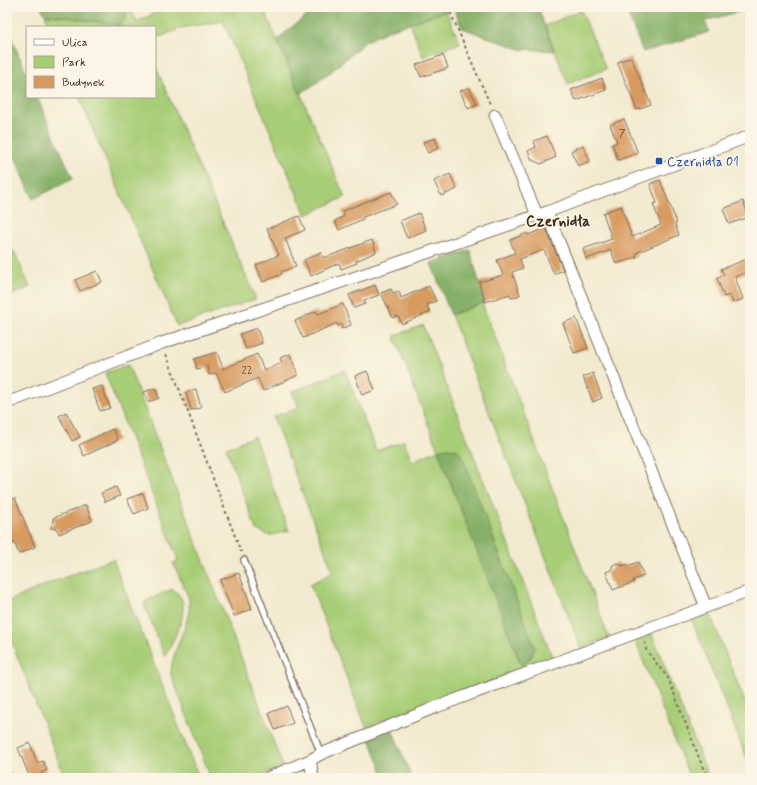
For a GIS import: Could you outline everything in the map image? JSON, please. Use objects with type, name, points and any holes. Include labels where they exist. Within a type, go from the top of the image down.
[{"type":"street","points":[[495,115],[542,213],[706,607]]},
{"type":"street","points":[[7,403],[162,343],[542,213],[750,136]]},
{"type":"street","points":[[267,778],[321,754],[436,707],[750,591]]},
{"type":"street","points":[[310,760],[314,778]]},
{"type":"lane","points":[[244,560],[321,754]]},
{"type":"lane","points":[[7,773],[9,778]]},
{"type":"path","points":[[448,7],[495,115]]},
{"type":"path","points":[[162,343],[244,560]]},
{"type":"path","points":[[643,631],[646,650],[668,678],[707,778]]},
{"type":"green space","points":[[41,7],[124,7],[126,14],[125,19],[119,25],[45,15]]},
{"type":"green space","points":[[124,7],[130,7],[137,22],[171,7],[263,7],[345,197],[306,215],[223,21],[181,28],[156,39],[156,26],[50,26],[45,15],[125,20],[127,14]]},
{"type":"green space","points":[[320,7],[444,7],[446,11],[387,31],[365,42],[326,76],[300,94],[277,40],[294,25]]},
{"type":"green space","points":[[453,7],[538,7],[554,51],[520,49],[462,28]]},
{"type":"green space","points":[[625,7],[737,7],[738,12],[705,21],[709,32],[643,52]]},
{"type":"green space","points":[[581,10],[606,69],[568,84],[545,26]]},
{"type":"green space","points":[[446,11],[460,43],[423,57],[410,23]]},
{"type":"green space","points":[[7,28],[26,72],[26,98],[37,98],[73,179],[33,199],[7,138]]},
{"type":"green space","points":[[156,67],[256,299],[177,326],[79,98],[156,98]]},
{"type":"green space","points":[[470,250],[485,302],[451,315],[431,263]]},
{"type":"green space","points":[[14,251],[30,287],[7,297],[7,254]]},
{"type":"green space","points":[[482,303],[609,638],[581,648],[451,315]]},
{"type":"green space","points":[[423,325],[553,659],[524,671],[470,688],[366,727],[310,584],[333,572],[273,417],[299,407],[292,392],[345,370],[376,451],[404,441],[412,461],[438,450],[394,336]],"holes":[[[438,450],[533,655],[527,662],[521,665]]]},
{"type":"green space","points":[[128,365],[283,766],[256,778],[211,778],[171,675],[174,655],[185,628],[189,610],[189,600],[173,563],[178,560],[105,373]]},
{"type":"green space","points":[[254,436],[289,531],[269,535],[256,529],[226,448]]},
{"type":"green space","points":[[447,448],[455,449],[461,453],[535,648],[530,658],[521,665],[438,450]]},
{"type":"green space","points":[[113,559],[199,778],[65,778],[7,630],[7,602],[55,581]]},
{"type":"green space","points":[[172,589],[179,595],[183,603],[183,612],[177,631],[165,657],[144,604],[146,601]]},
{"type":"green space","points":[[709,611],[750,715],[750,766],[691,618]]},
{"type":"green space","points":[[651,632],[709,778],[690,778],[634,638]]},
{"type":"green space","points":[[392,729],[412,778],[385,778],[370,739]]},
{"type":"building","points":[[443,55],[448,68],[421,77],[416,65]]},
{"type":"building","points":[[631,57],[651,105],[637,110],[618,64],[618,62]]},
{"type":"building","points":[[602,78],[606,90],[576,101],[571,90]]},
{"type":"building","points":[[469,87],[477,104],[468,108],[460,91]]},
{"type":"building","points":[[624,119],[638,153],[618,160],[612,144],[617,142],[610,125]]},
{"type":"building","points":[[547,136],[556,157],[541,164],[532,160],[528,151],[536,147],[534,141]]},
{"type":"building","points":[[435,138],[439,148],[428,153],[423,142]]},
{"type":"building","points":[[583,145],[590,161],[578,166],[571,151]]},
{"type":"building","points":[[450,174],[457,189],[441,196],[434,181]]},
{"type":"building","points":[[660,180],[677,223],[675,224],[679,235],[636,253],[637,257],[616,264],[611,250],[586,259],[583,249],[612,239],[603,213],[621,206],[632,237],[661,225],[653,204],[657,203],[650,184]]},
{"type":"building","points":[[391,192],[397,204],[363,217],[363,219],[339,230],[335,221],[344,216],[342,211]]},
{"type":"building","points":[[743,201],[749,217],[729,224],[723,209]]},
{"type":"building","points":[[419,213],[426,230],[407,238],[400,221]]},
{"type":"building","points":[[299,216],[305,230],[285,238],[296,266],[263,282],[256,265],[279,255],[267,229]]},
{"type":"building","points":[[546,228],[563,270],[554,274],[544,250],[520,259],[523,268],[512,272],[520,295],[511,298],[510,294],[485,302],[479,282],[503,275],[497,260],[515,253],[510,240],[527,233],[528,235]]},
{"type":"building","points":[[372,240],[376,252],[356,261],[357,263],[341,269],[339,263],[311,276],[304,260],[321,252],[324,258]]},
{"type":"building","points":[[750,258],[750,271],[735,277],[743,299],[733,303],[730,295],[724,297],[717,278],[724,275],[721,269]]},
{"type":"building","points":[[97,271],[102,282],[80,291],[75,280]]},
{"type":"building","points":[[375,285],[379,295],[364,300],[365,304],[354,308],[349,295]]},
{"type":"building","points":[[429,286],[436,301],[427,305],[430,312],[402,324],[398,316],[393,318],[381,293],[391,289],[393,293],[399,291],[401,298]]},
{"type":"building","points":[[343,304],[351,325],[342,329],[341,324],[338,326],[337,323],[303,338],[295,321],[316,311],[318,314]]},
{"type":"building","points":[[576,318],[588,348],[574,353],[563,323]]},
{"type":"building","points":[[257,328],[262,343],[246,349],[240,334]]},
{"type":"building","points":[[217,352],[223,369],[257,354],[264,370],[282,363],[280,358],[290,354],[298,375],[263,391],[258,378],[225,392],[216,373],[209,375],[207,366],[197,369],[194,359]]},
{"type":"building","points":[[367,371],[375,390],[362,395],[355,376]]},
{"type":"building","points":[[593,373],[602,398],[593,402],[583,377]]},
{"type":"building","points":[[102,386],[110,408],[100,411],[92,389]]},
{"type":"building","points":[[155,388],[159,398],[148,402],[144,392]]},
{"type":"building","points":[[196,389],[201,408],[191,410],[186,392]]},
{"type":"building","points":[[66,412],[80,437],[72,441],[59,416]]},
{"type":"building","points":[[113,429],[118,440],[84,456],[79,445]]},
{"type":"building","points":[[116,487],[120,496],[105,502],[101,493]]},
{"type":"building","points":[[143,493],[148,508],[134,514],[127,499]]},
{"type":"building","points":[[15,498],[35,547],[19,554],[14,542],[7,545],[7,502]]},
{"type":"building","points":[[86,505],[92,521],[59,534],[57,529],[50,528],[54,522],[53,518]]},
{"type":"building","points":[[638,562],[644,576],[633,580],[634,582],[613,590],[606,572],[611,570],[613,565],[617,563],[623,566],[627,564],[628,566]]},
{"type":"building","points":[[239,573],[252,609],[234,616],[220,580]]},
{"type":"building","points":[[287,706],[293,723],[275,730],[269,713]]},
{"type":"building","points":[[30,743],[37,763],[43,761],[47,770],[41,773],[43,778],[30,778],[18,748]]},
{"type":"place","name":"Czernidła 01","points":[[659,161]]},
{"type":"district","name":"Czernidła","points":[[558,221]]}]
